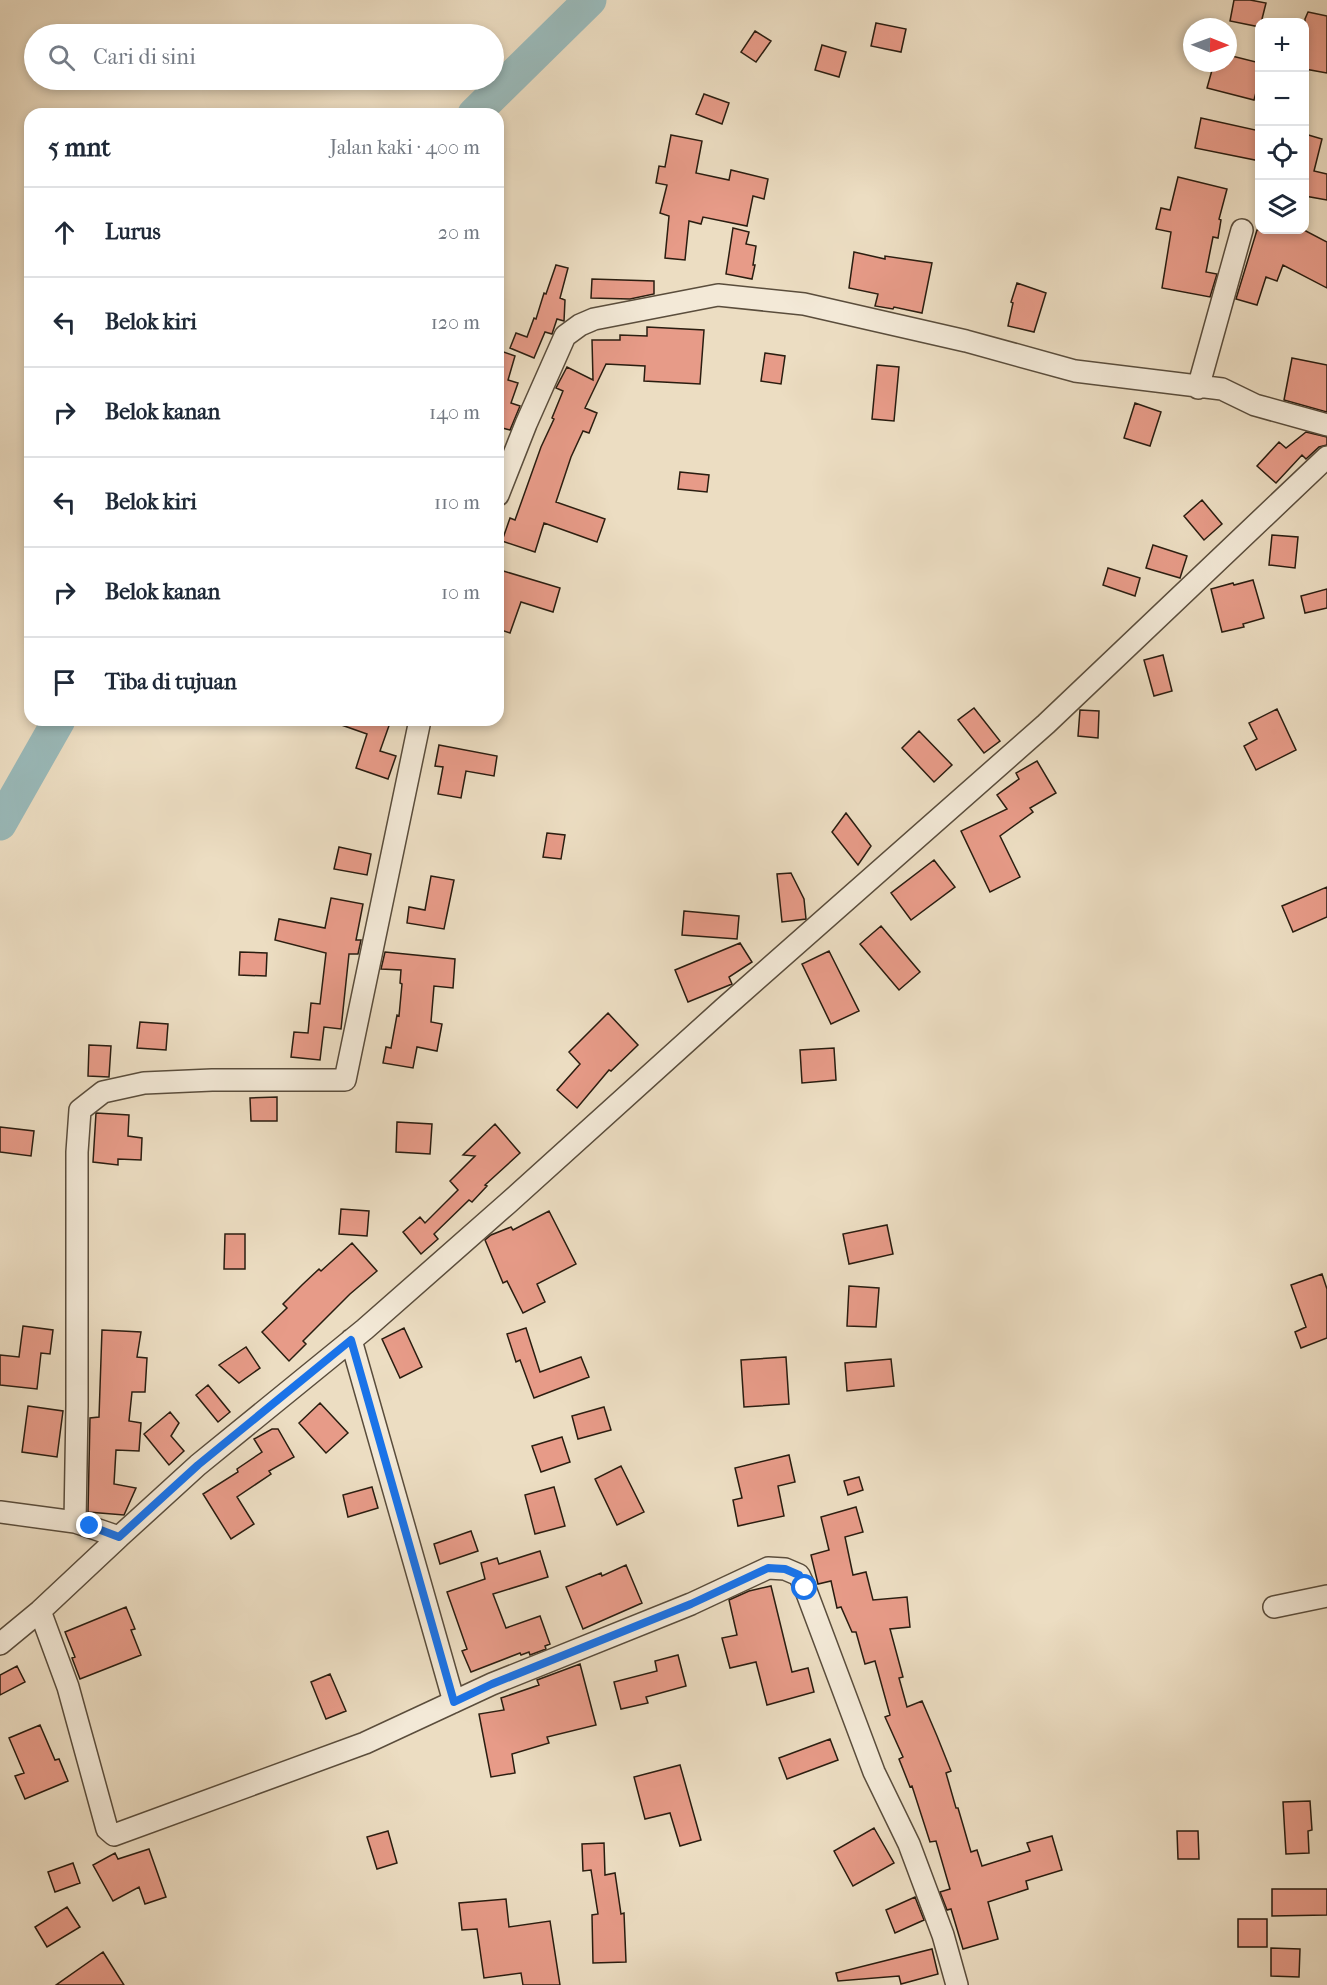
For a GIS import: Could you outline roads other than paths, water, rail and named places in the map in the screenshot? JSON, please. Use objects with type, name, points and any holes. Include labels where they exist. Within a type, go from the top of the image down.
[{"type":"street","points":[[1198,388],[1242,230]]},
{"type":"street","points":[[504,480],[565,336],[580,325],[594,319],[718,295],[804,304],[966,341],[1075,371],[1198,388],[1222,389],[1255,405],[1327,425]]},
{"type":"street","points":[[0,1644],[40,1611],[198,1465],[351,1340],[507,1204],[723,1008],[1046,724],[1327,458]]},
{"type":"street","points":[[75,1522],[77,1152],[80,1110],[103,1092],[144,1083],[212,1080],[345,1080],[419,726]]},
{"type":"street","points":[[351,1340],[454,1702]]},
{"type":"street","points":[[0,1512],[75,1522],[119,1537]]},
{"type":"street","points":[[40,1611],[68,1687],[107,1829],[114,1835],[365,1743],[492,1684],[691,1604],[768,1568],[785,1569],[799,1575],[805,1588],[874,1772],[913,1854],[943,1935],[957,1985]]},
{"type":"street","points":[[1274,1607],[1327,1596]]},
{"type":"waterway","points":[[504,85],[590,0]]},
{"type":"waterway","points":[[480,108],[498,90]]},
{"type":"waterway","points":[[0,824],[56,726]]}]
